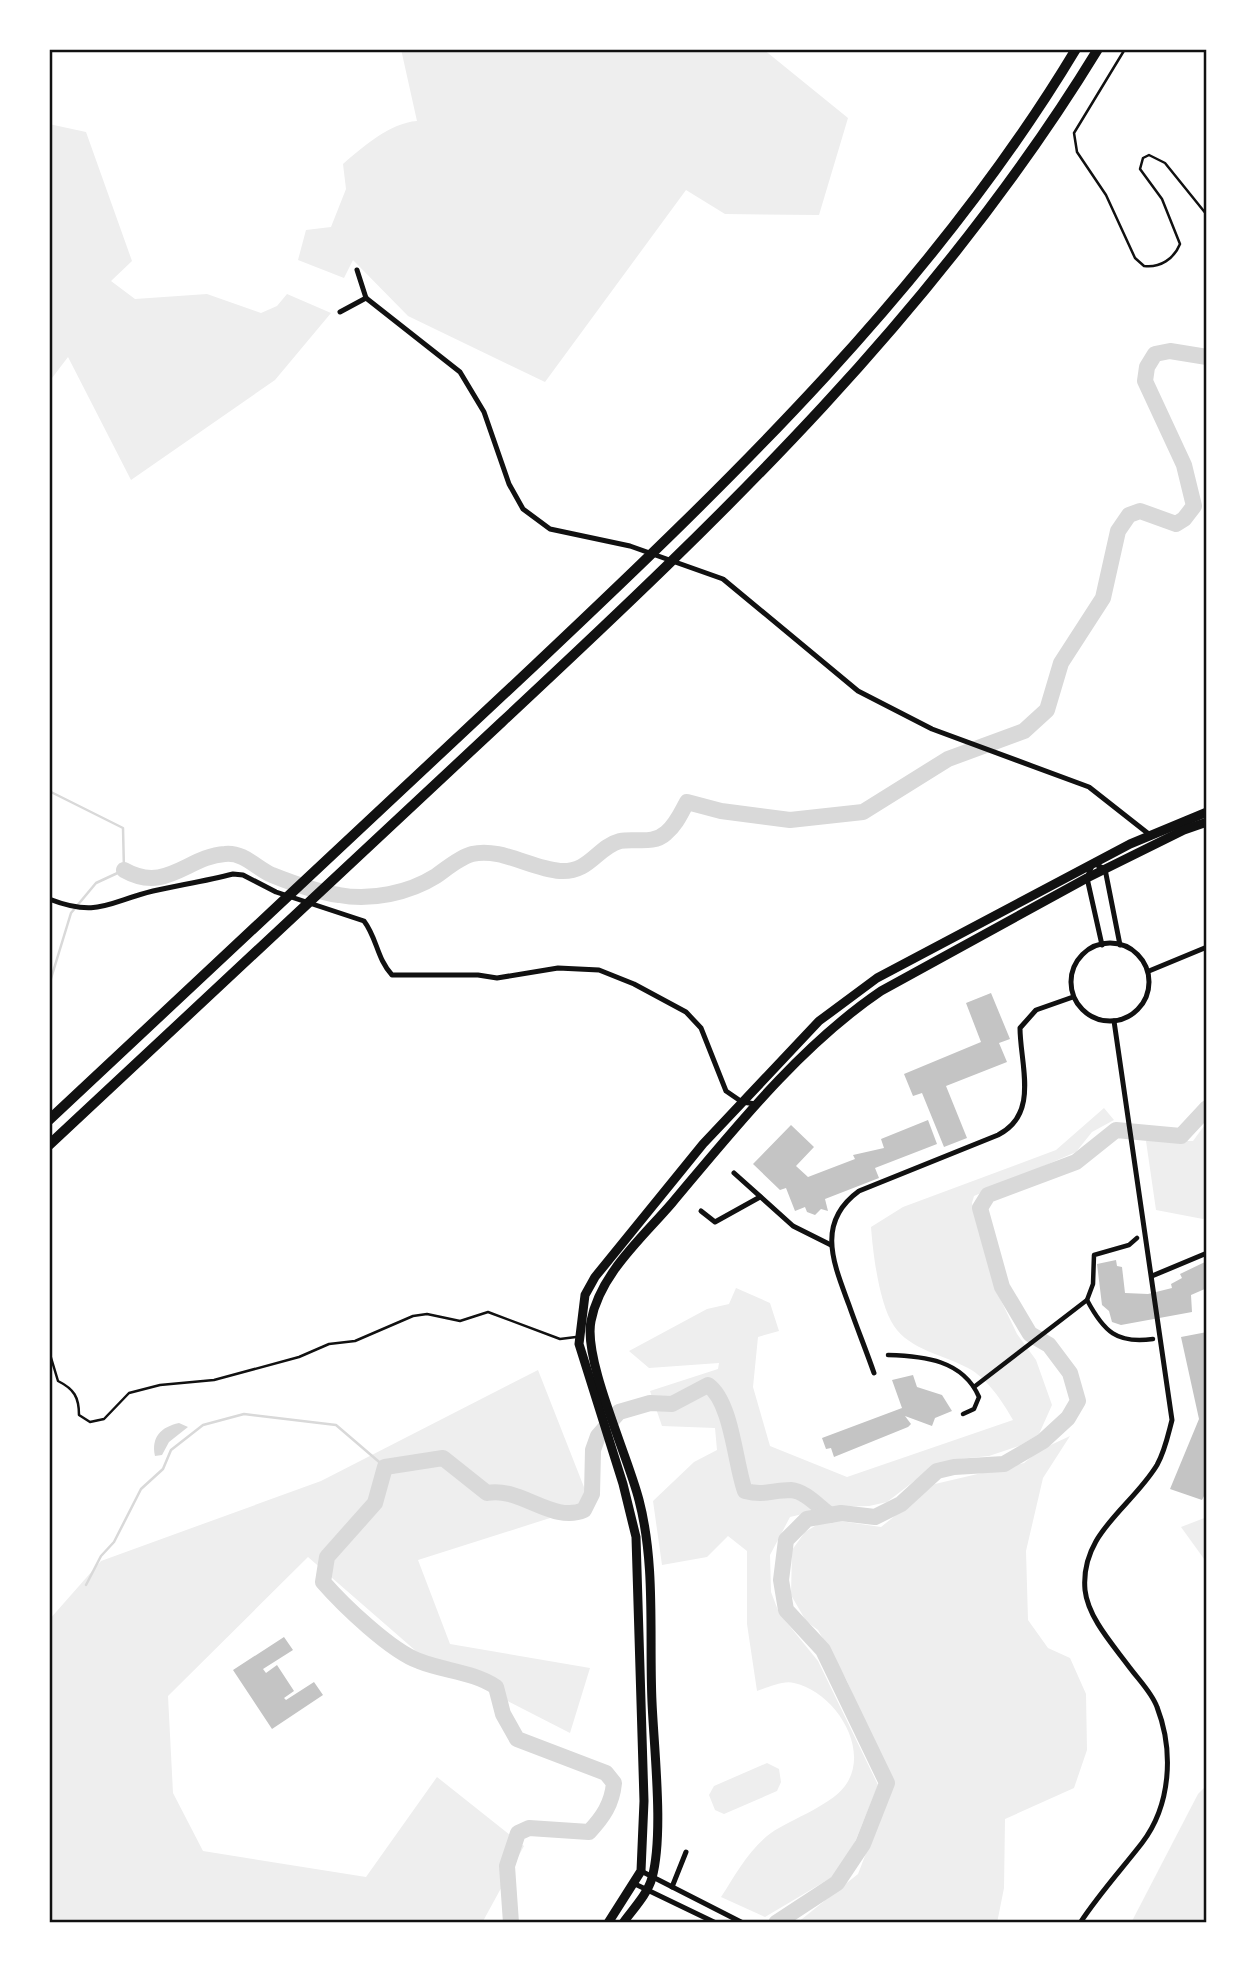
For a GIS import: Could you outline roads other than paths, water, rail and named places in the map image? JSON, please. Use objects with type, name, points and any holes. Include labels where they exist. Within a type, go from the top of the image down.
[{"type":"highway","points":[[49,1120],[680,528],[908,282],[985,184],[1076,49]]},
{"type":"highway","points":[[49,1145],[655,579],[812,419],[928,290],[1004,193],[1098,49]]},
{"type":"main road","points":[[608,1923],[641,1871],[644,1813],[636,1538],[623,1483],[585,1368],[578,1337],[586,1295],[595,1276],[738,1100],[819,1021],[847,998],[877,978],[1093,863],[1207,813]]},
{"type":"main road","points":[[623,1923],[648,1890],[652,1877],[656,1799],[649,1573],[647,1531],[633,1477],[593,1358],[590,1322],[599,1294],[614,1271],[759,1104],[832,1028],[856,1007],[1105,869],[1152,839],[1207,822]]},
{"type":"street","points":[[357,270],[366,298],[460,372],[484,412],[523,509],[550,529],[630,546],[723,579],[858,691],[932,729],[1089,788],[1152,839]]},
{"type":"street","points":[[340,312],[366,298]]},
{"type":"street","points":[[1102,945],[1087,878],[1093,863],[1105,869],[1120,945]]},
{"type":"street","points":[[49,899],[75,907],[100,909],[152,892],[233,874],[364,921],[370,929],[378,956],[392,975],[478,975],[497,978],[558,968],[599,970],[667,1000],[686,1012],[701,1028],[720,1082],[738,1100],[759,1104]]},
{"type":"street","points":[[1102,945],[1120,945],[1140,958],[1149,971],[1150,982],[1143,1003],[1126,1018],[1114,1021],[1090,1016],[1073,996],[1071,985],[1077,961],[1085,952],[1102,945]]},
{"type":"street","points":[[1149,971],[1207,947]]},
{"type":"street","points":[[874,1373],[832,1258],[831,1245],[840,1211],[848,1199],[859,1191],[998,1135],[1014,1124],[1024,1104],[1026,1084],[1020,1028],[1036,1010],[1073,996]]},
{"type":"street","points":[[1080,1923],[1101,1891],[1143,1841],[1165,1794],[1168,1747],[1157,1704],[1100,1626],[1085,1592],[1087,1564],[1100,1530],[1156,1466],[1167,1444],[1172,1420],[1114,1021]]},
{"type":"street","points":[[734,1173],[793,1226],[831,1245]]},
{"type":"street","points":[[701,1211],[715,1222],[760,1196]]},
{"type":"street","points":[[974,1387],[1074,1307],[1087,1300],[1093,1284],[1094,1255],[1129,1245],[1137,1238]]},
{"type":"street","points":[[1152,1276],[1207,1253]]},
{"type":"street","points":[[1087,1300],[1094,1313],[1114,1335],[1127,1342],[1153,1339]]},
{"type":"street","points":[[888,1355],[929,1358],[956,1368],[974,1387],[979,1397],[974,1409],[963,1414]]},
{"type":"street","points":[[672,1887],[686,1852]]},
{"type":"street","points":[[641,1871],[743,1923]]},
{"type":"street","points":[[635,1884],[716,1923]]},
{"type":"lane","points":[[1125,49],[1074,133],[1077,152],[1106,195],[1135,258],[1144,266],[1160,265],[1170,259],[1180,244],[1162,199],[1140,169],[1143,158],[1149,155],[1165,163],[1207,215]]},
{"type":"lane","points":[[49,1351],[58,1381],[72,1388],[79,1401],[79,1415],[90,1422],[104,1419],[129,1393],[160,1385],[214,1380],[299,1357],[328,1343],[355,1341],[413,1316],[427,1314],[460,1321],[488,1312],[561,1339],[590,1336]]},
{"type":"waterway","points":[[124,870],[152,878],[176,872],[212,856],[232,854],[272,875],[313,889],[351,897],[377,896],[414,887],[472,854],[494,853],[538,867],[570,871],[586,864],[605,848],[620,841],[661,837],[673,826],[687,802],[721,811],[790,820],[863,812],[948,759],[1024,731],[1047,710],[1061,663],[1103,598],[1118,531],[1129,515],[1140,511],[1176,524],[1184,519],[1194,506],[1184,465],[1145,381],[1147,367],[1155,354],[1170,351],[1207,357]]},
{"type":"waterway","points":[[49,791],[123,828],[124,870],[96,883],[71,913],[49,985]]},
{"type":"waterway","points":[[776,1923],[837,1883],[863,1844],[887,1783],[823,1650],[786,1610],[781,1580],[786,1540],[807,1519],[841,1513],[875,1517],[901,1504],[937,1471],[954,1467],[1004,1464],[1043,1441],[1068,1418],[1078,1401],[1070,1373],[1049,1345],[1030,1334],[1002,1287],[980,1208],[988,1195],[1076,1162],[1116,1130],[1181,1136],[1207,1108]]},
{"type":"waterway","points":[[511,1923],[507,1866],[518,1833],[529,1828],[589,1832],[606,1810],[614,1783],[606,1773],[517,1739],[503,1714],[496,1687],[478,1678],[408,1656],[368,1626],[323,1582],[327,1557],[375,1503],[385,1467],[443,1458],[487,1493],[512,1495],[560,1512],[584,1510],[592,1494],[593,1450],[598,1436],[619,1412],[650,1403],[672,1404],[708,1385],[716,1393],[728,1419],[745,1491],[796,1491],[807,1496],[830,1515]]},
{"type":"waterway","points":[[86,1585],[101,1556],[114,1542],[141,1489],[163,1469],[171,1450],[203,1425],[244,1414],[336,1425],[385,1467]]}]
